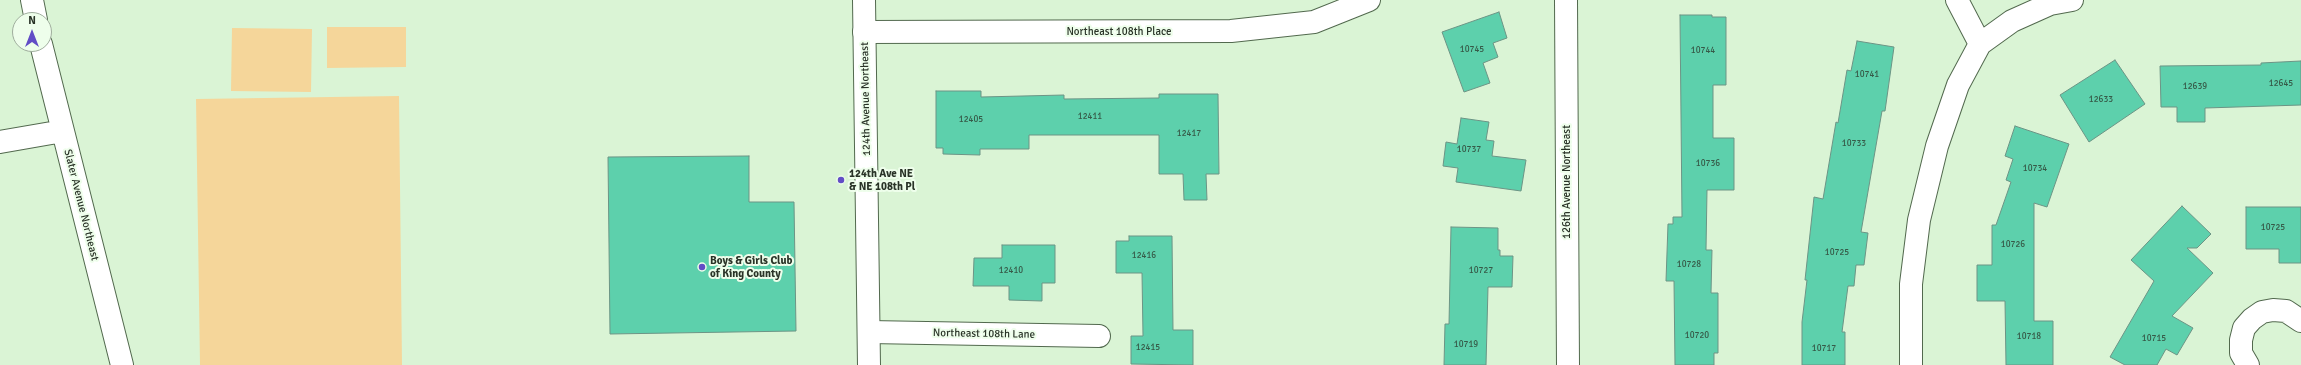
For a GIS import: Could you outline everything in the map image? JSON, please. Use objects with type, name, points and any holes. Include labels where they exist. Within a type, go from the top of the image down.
[{"type":"street","points":[[32,0],[34,12]]},
{"type":"street","name":"124th Avenue Northeast","points":[[864,0],[869,365]]},
{"type":"street","name":"Northeast 108th Place","points":[[864,32],[1231,31],[1314,22],[1369,0]]},
{"type":"street","name":"126th Avenue Northeast","points":[[1566,0],[1568,365]]},
{"type":"street","points":[[1957,0],[1980,44]]},
{"type":"street","points":[[1911,365],[1911,284],[1919,220],[1937,146],[1958,86],[1980,44],[2012,21],[2050,4],[2072,0]]},
{"type":"street","name":"Slater Avenue Northeast","points":[[43,52],[122,365]]},
{"type":"street","points":[[0,142],[63,131]]},
{"type":"street","points":[[2248,365],[2241,353],[2241,340],[2244,328],[2252,319],[2262,312],[2273,310],[2286,311],[2301,321]]},
{"type":"street","name":"Northeast 108th Lane","points":[[869,332],[1099,336]]},
{"type":"shaded area","points":[[327,27],[406,27],[406,67],[327,68]]},
{"type":"shaded area","points":[[232,28],[312,29],[311,92],[231,91]]},
{"type":"shaded area","points":[[399,96],[402,365],[200,365],[196,99]]},
{"type":"building","points":[[1499,12],[1507,38],[1493,43],[1498,57],[1483,63],[1490,83],[1464,92],[1442,32]]},
{"type":"building","points":[[1680,15],[1712,15],[1712,17],[1726,17],[1726,85],[1713,85],[1713,138],[1734,138],[1734,190],[1707,190],[1706,250],[1712,250],[1711,293],[1718,293],[1718,353],[1714,353],[1714,365],[1675,365],[1674,281],[1666,281],[1668,224],[1673,224],[1673,217],[1682,217]]},
{"type":"building","points":[[1857,41],[1894,47],[1885,111],[1882,111],[1861,232],[1868,233],[1864,265],[1856,265],[1854,286],[1848,286],[1842,332],[1845,332],[1845,365],[1802,365],[1802,322],[1807,280],[1805,280],[1814,197],[1823,199],[1836,122],[1838,123],[1847,70],[1851,71]]},
{"type":"building","points":[[2115,60],[2145,104],[2089,142],[2060,95]]},
{"type":"building","points":[[2301,61],[2301,105],[2205,108],[2205,122],[2177,122],[2177,107],[2161,107],[2160,66],[2261,65],[2261,63]]},
{"type":"building","points":[[936,91],[981,91],[981,97],[1064,95],[1064,99],[1159,98],[1159,94],[1218,94],[1219,174],[1206,174],[1207,200],[1184,200],[1183,174],[1159,174],[1159,135],[1029,135],[1029,149],[980,149],[980,155],[943,154],[943,148],[936,148]]},
{"type":"building","points":[[1461,118],[1489,122],[1486,140],[1494,141],[1492,156],[1526,160],[1521,191],[1456,182],[1458,168],[1443,166],[1446,142],[1457,144]]},
{"type":"building","points":[[2015,126],[2069,144],[2047,207],[2034,203],[2034,321],[2053,321],[2053,365],[2006,365],[2005,301],[1977,301],[1977,265],[1992,265],[1992,225],[1996,225],[2011,182],[2006,180],[2013,159],[2005,156]]},
{"type":"building","name":"Boys & Girls Club of King County","points":[[749,156],[749,202],[794,202],[796,331],[610,334],[608,157]]},
{"type":"building","points":[[2182,206],[2211,234],[2197,248],[2187,248],[2213,273],[2172,316],[2193,328],[2177,355],[2166,349],[2157,365],[2125,365],[2110,357],[2154,281],[2131,260]]},
{"type":"building","points":[[2246,207],[2301,207],[2301,263],[2279,263],[2279,249],[2246,249]]},
{"type":"building","points":[[1451,227],[1498,228],[1498,250],[1500,250],[1500,256],[1513,256],[1512,287],[1488,287],[1486,365],[1444,365],[1445,324],[1449,324]]},
{"type":"building","points":[[1129,236],[1172,236],[1173,330],[1193,330],[1193,365],[1131,364],[1131,336],[1143,336],[1142,273],[1116,273],[1116,241],[1129,241]]},
{"type":"building","points":[[1002,245],[1055,245],[1055,283],[1042,283],[1042,301],[1009,300],[1009,286],[973,286],[974,258],[1002,258]]},
{"type":"place","name":"124th Ave NE & NE 108th Pl","points":[[841,180]]},
{"type":"place","name":"Boys & Girls Club of King County","points":[[702,267]]}]
